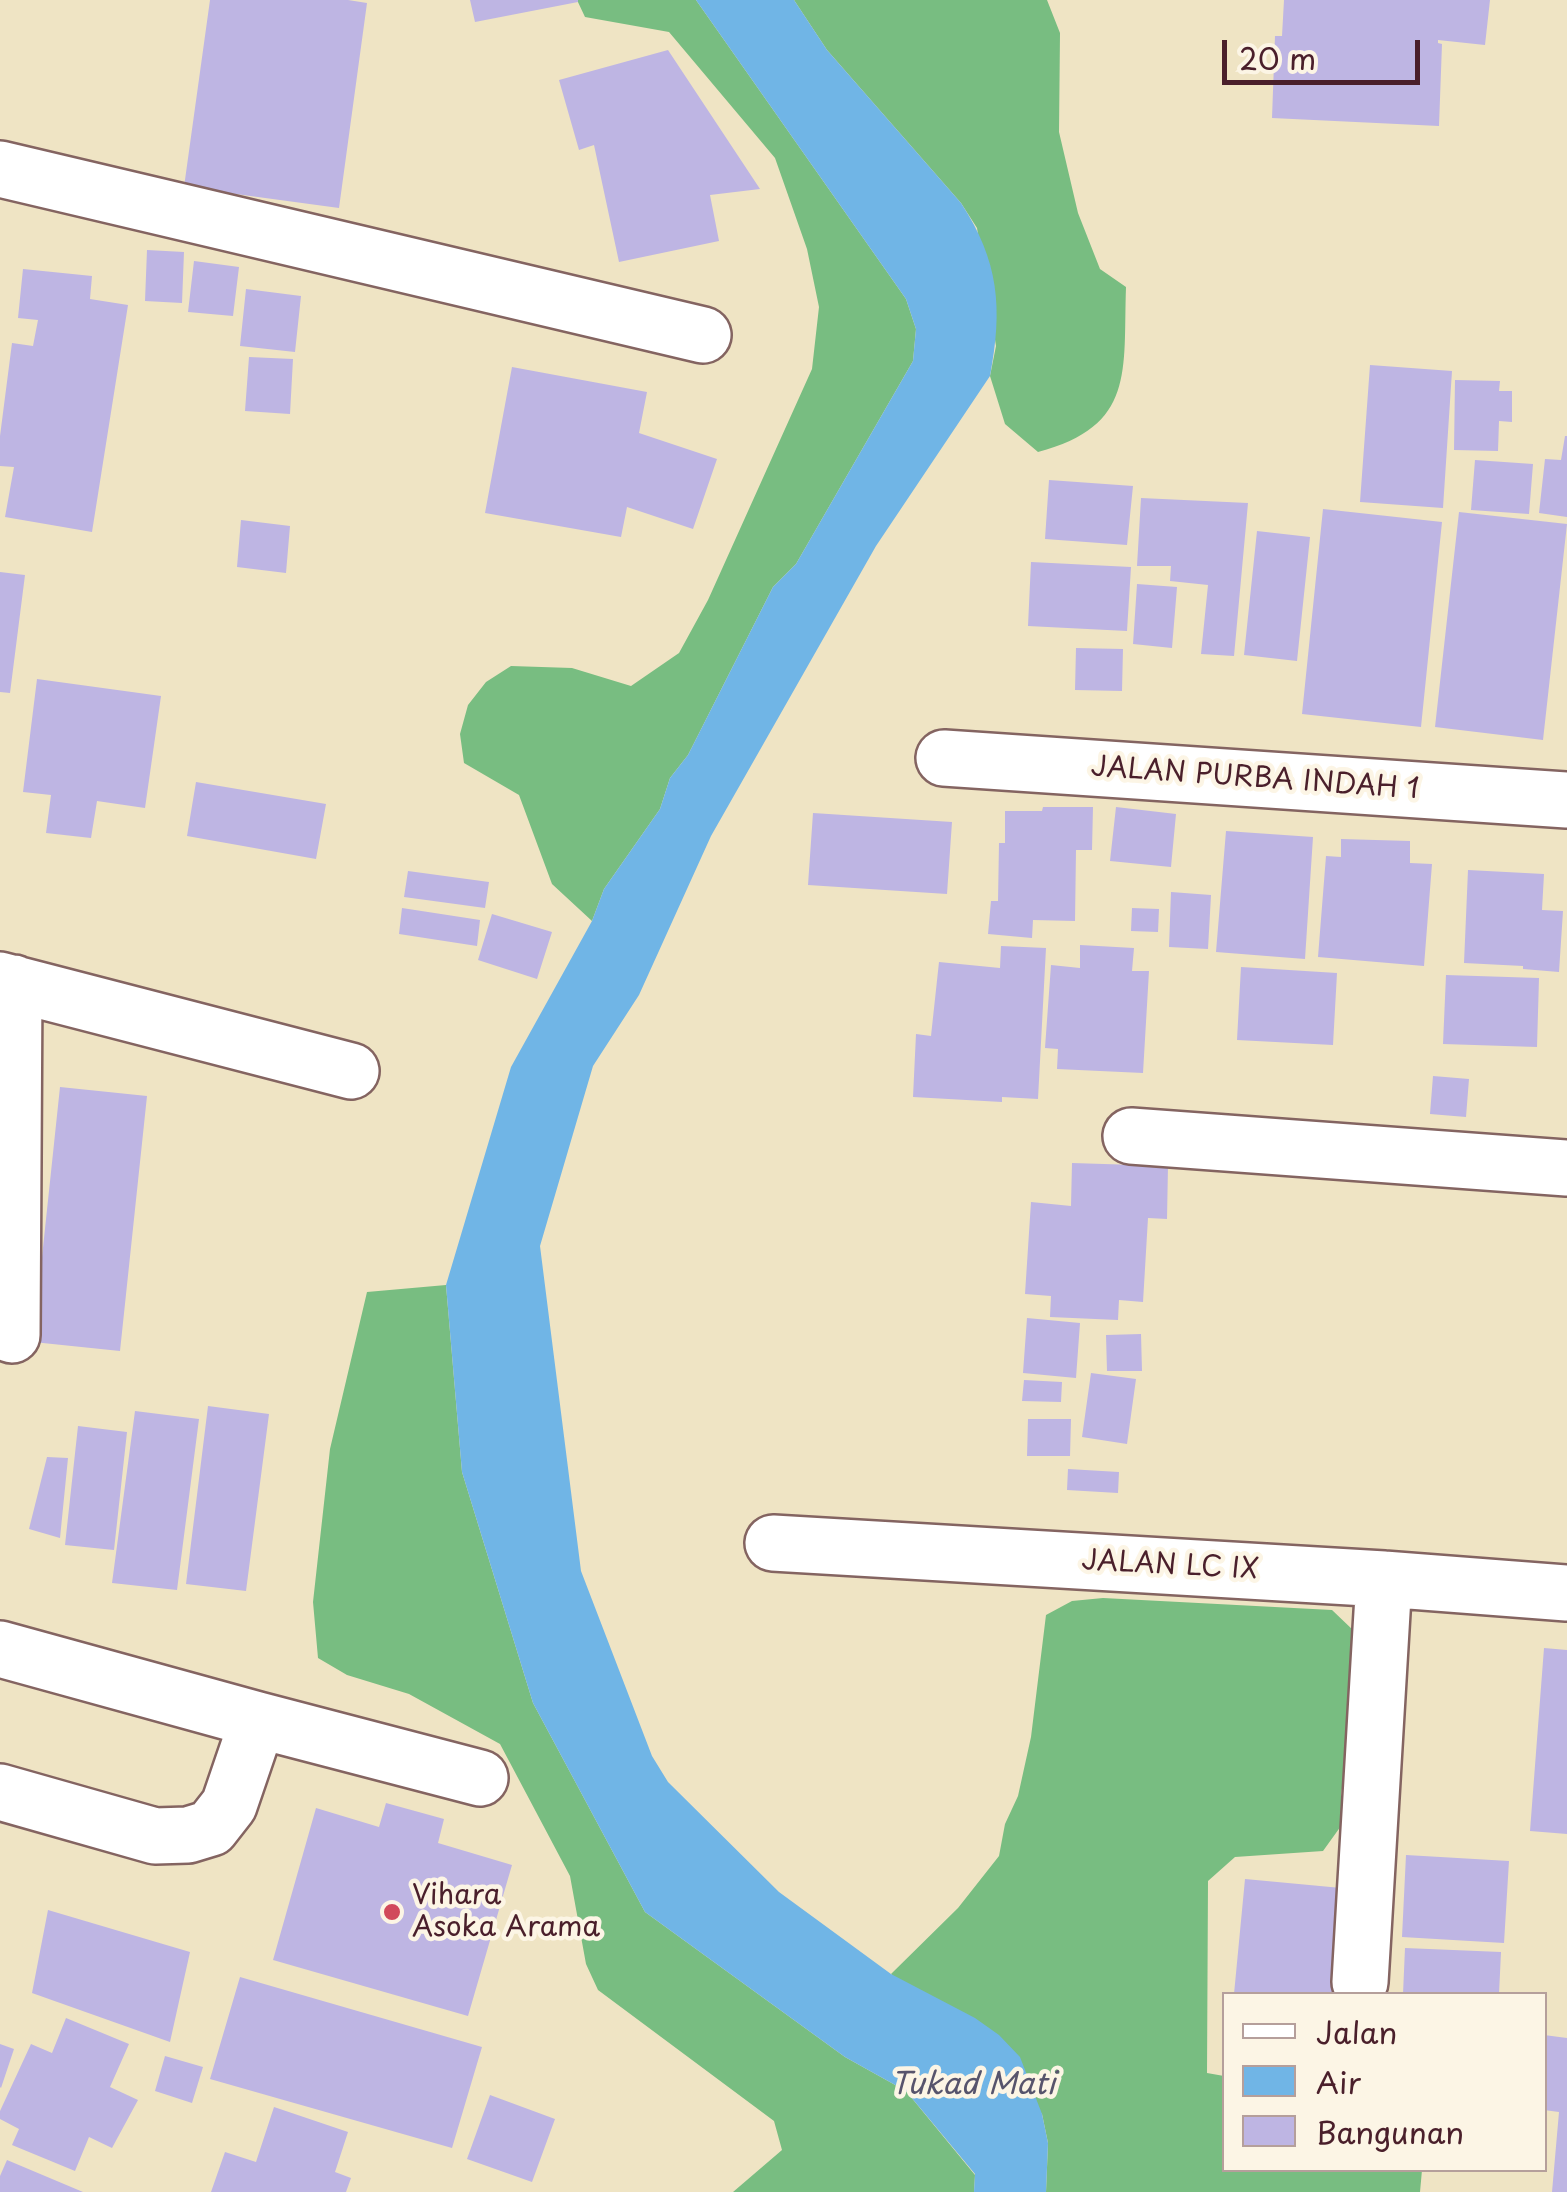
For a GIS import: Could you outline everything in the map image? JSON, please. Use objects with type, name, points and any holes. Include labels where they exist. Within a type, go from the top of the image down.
[{"type":"street","points":[[0,169],[704,335]]},
{"type":"street","name":"JALAN PURBA INDAH 1","points":[[944,758],[1567,800]]},
{"type":"street","points":[[12,1335],[7,982],[351,1071]]},
{"type":"street","points":[[1131,1136],[1565,1156]]},
{"type":"street","name":"JALAN LC IX","points":[[774,1542],[1567,1593]]},
{"type":"street","points":[[1360,1982],[1384,1579]]},
{"type":"street","points":[[0,1648],[480,1778]]},
{"type":"street","points":[[0,1792],[155,1836],[200,1832],[211,1828],[229,1805],[258,1720]]},
{"type":"green space","points":[[577,0],[696,0],[906,299],[916,329],[913,361],[796,564],[773,587],[688,755],[670,778],[660,809],[604,889],[592,921],[552,884],[519,795],[464,763],[460,734],[468,705],[486,682],[511,666],[572,668],[631,686],[679,653],[708,600],[812,369],[819,307],[807,249],[775,158],[669,32],[585,17]]},
{"type":"green space","points":[[794,0],[1047,0],[1060,33],[1059,132],[1078,213],[1100,269],[1126,287],[1125,345],[1118,391],[1108,411],[1093,427],[1070,441],[1038,452],[1005,424],[990,376],[996,346],[977,228],[961,203],[827,50]]},
{"type":"green space","points":[[446,1285],[462,1472],[533,1703],[645,1912],[845,2057],[906,2091],[975,2175],[974,2192],[733,2192],[782,2150],[774,2121],[598,1990],[586,1964],[570,1876],[500,1744],[409,1694],[347,1675],[318,1658],[313,1602],[330,1449],[367,1292]]},
{"type":"green space","points":[[1103,1598],[1332,1610],[1354,1631],[1363,1662],[1341,1794],[1341,1826],[1323,1851],[1235,1857],[1208,1881],[1207,2073],[1222,2076],[1222,2172],[1422,2172],[1420,2192],[1046,2192],[1048,2143],[1042,2114],[891,1974],[958,1908],[999,1856],[1031,1737],[1046,1615],[1072,1601]]},
{"type":"water","name":"Tukad Mati","points":[[696,0],[794,0],[827,50],[961,203],[974,224],[995,286],[996,328],[990,376],[876,546],[711,836],[639,995],[593,1066],[540,1246],[581,1571],[652,1756],[668,1782],[779,1892],[891,1974],[975,2018],[1020,2057],[1042,2114],[1048,2143],[1046,2192],[974,2192],[975,2174],[906,2091],[845,2057],[645,1912],[533,1703],[462,1472],[446,1285],[511,1067],[592,921],[604,889],[660,809],[670,778],[688,755],[773,587],[796,564],[913,361],[916,329],[906,299]]},
{"type":"building","points":[[210,0],[367,3],[339,208],[184,187]]},
{"type":"building","points":[[470,0],[578,0],[578,2],[475,22]]},
{"type":"building","points":[[1284,0],[1490,0],[1485,45],[1438,40],[1442,44],[1439,126],[1272,118],[1275,36],[1282,36]]},
{"type":"building","points":[[668,50],[760,189],[710,195],[719,241],[619,262],[594,145],[579,150],[559,80]]},
{"type":"building","points":[[147,250],[184,252],[182,303],[145,301]]},
{"type":"building","points":[[194,261],[239,267],[233,316],[188,312]]},
{"type":"building","points":[[23,269],[92,276],[90,299],[128,305],[92,532],[5,517],[14,467],[0,466],[0,436],[12,343],[33,346],[38,320],[18,318]]},
{"type":"building","points":[[246,289],[301,296],[295,352],[240,346]]},
{"type":"building","points":[[249,357],[293,359],[290,414],[245,411]]},
{"type":"building","points":[[1370,365],[1452,371],[1443,508],[1360,502]]},
{"type":"building","points":[[512,367],[647,392],[639,433],[717,459],[693,529],[627,507],[621,537],[485,513]]},
{"type":"building","points":[[1455,380],[1500,381],[1499,391],[1512,391],[1512,422],[1499,421],[1498,451],[1454,450]]},
{"type":"building","points":[[1565,436],[1567,517],[1539,513],[1545,459],[1561,460]]},
{"type":"building","points":[[1475,460],[1533,464],[1529,514],[1471,510]]},
{"type":"building","points":[[1049,480],[1133,486],[1127,545],[1045,539]]},
{"type":"building","points":[[1141,498],[1248,503],[1234,656],[1201,654],[1208,585],[1170,581],[1171,566],[1137,566]]},
{"type":"building","points":[[1323,509],[1442,522],[1421,727],[1302,714]]},
{"type":"building","points":[[1459,512],[1567,524],[1543,740],[1435,727]]},
{"type":"building","points":[[241,520],[290,526],[286,573],[237,567]]},
{"type":"building","points":[[1257,531],[1310,537],[1297,661],[1244,655]]},
{"type":"building","points":[[1031,562],[1131,567],[1127,631],[1028,626]]},
{"type":"building","points":[[0,572],[25,575],[10,693],[0,692]]},
{"type":"building","points":[[1137,584],[1177,587],[1172,648],[1133,644]]},
{"type":"building","points":[[1076,648],[1123,649],[1122,691],[1075,690]]},
{"type":"building","points":[[37,679],[161,696],[145,808],[97,801],[91,838],[46,833],[51,795],[23,792]]},
{"type":"building","points":[[196,782],[326,804],[316,859],[187,836]]},
{"type":"building","points":[[1043,807],[1093,807],[1092,850],[1076,850],[1075,921],[1033,920],[1032,938],[988,934],[991,901],[998,901],[999,843],[1005,843],[1005,811],[1042,811]]},
{"type":"building","points":[[1116,807],[1176,814],[1171,867],[1110,861]]},
{"type":"building","points":[[813,813],[952,822],[947,894],[808,885]]},
{"type":"building","points":[[1226,831],[1313,837],[1305,959],[1216,952]]},
{"type":"building","points":[[1341,839],[1410,841],[1410,863],[1432,864],[1424,966],[1318,957],[1326,856],[1341,857]]},
{"type":"building","points":[[1468,870],[1544,874],[1542,910],[1563,911],[1559,972],[1464,963]]},
{"type":"building","points":[[408,871],[489,882],[485,908],[404,897]]},
{"type":"building","points":[[1171,892],[1211,895],[1208,949],[1169,947]]},
{"type":"building","points":[[402,908],[480,920],[477,946],[399,934]]},
{"type":"building","points":[[1132,908],[1159,909],[1158,932],[1131,931]]},
{"type":"building","points":[[492,914],[552,932],[537,979],[478,960]]},
{"type":"building","points":[[1080,945],[1134,948],[1132,971],[1149,971],[1143,1073],[1057,1069],[1058,1049],[1045,1048],[1051,965],[1080,968]]},
{"type":"building","points":[[1001,946],[1046,948],[1038,1099],[1002,1097],[1002,1102],[913,1097],[916,1034],[931,1036],[939,962],[1000,968]]},
{"type":"building","points":[[1241,967],[1337,973],[1333,1045],[1237,1040]]},
{"type":"building","points":[[1446,975],[1539,978],[1537,1047],[1443,1044]]},
{"type":"building","points":[[1433,1076],[1469,1079],[1466,1117],[1430,1114]]},
{"type":"building","points":[[60,1087],[147,1096],[120,1351],[33,1342]]},
{"type":"building","points":[[1072,1163],[1168,1166],[1167,1219],[1148,1218],[1143,1302],[1119,1300],[1118,1320],[1050,1317],[1051,1296],[1025,1294],[1031,1202],[1071,1206]]},
{"type":"building","points":[[1027,1318],[1080,1323],[1076,1378],[1023,1373]]},
{"type":"building","points":[[1141,1334],[1142,1371],[1107,1371],[1106,1335]]},
{"type":"building","points":[[1091,1373],[1136,1379],[1127,1444],[1082,1437]]},
{"type":"building","points":[[1024,1380],[1062,1382],[1061,1402],[1022,1401]]},
{"type":"building","points":[[208,1406],[269,1414],[246,1591],[186,1584]]},
{"type":"building","points":[[135,1411],[199,1419],[177,1590],[112,1583]]},
{"type":"building","points":[[1028,1419],[1071,1419],[1070,1456],[1027,1456]]},
{"type":"building","points":[[78,1426],[127,1432],[114,1550],[65,1545]]},
{"type":"building","points":[[47,1457],[68,1458],[60,1538],[29,1529]]},
{"type":"building","points":[[1068,1469],[1119,1472],[1118,1493],[1067,1490]]},
{"type":"building","points":[[1544,1648],[1567,1650],[1567,1834],[1530,1831]]},
{"type":"building","name":"Vihara Asoka Arama","points":[[386,1803],[444,1819],[438,1843],[512,1865],[468,2016],[273,1960],[316,1808],[379,1827]]},
{"type":"building","points":[[1406,1855],[1509,1861],[1504,1943],[1402,1937]]},
{"type":"building","points":[[1245,1879],[1352,1889],[1341,1992],[1234,1992]]},
{"type":"building","points":[[48,1910],[190,1952],[170,2042],[32,1993]]},
{"type":"building","points":[[1405,1948],[1501,1952],[1499,1992],[1403,1992]]},
{"type":"building","points":[[240,1977],[482,2047],[452,2148],[210,2079]]},
{"type":"building","points":[[66,2018],[129,2044],[110,2087],[138,2100],[112,2148],[89,2137],[75,2171],[12,2145],[19,2129],[0,2119],[0,2111],[31,2044],[52,2053]]},
{"type":"building","points":[[1547,2035],[1567,2038],[1567,2192],[1552,2192],[1559,2112],[1547,2110]]},
{"type":"building","points":[[0,2044],[14,2049],[1,2088],[0,2087]]},
{"type":"building","points":[[165,2056],[203,2067],[192,2103],[155,2091]]},
{"type":"building","points":[[490,2095],[555,2119],[532,2182],[467,2159]]},
{"type":"building","points":[[274,2107],[348,2132],[335,2172],[351,2178],[346,2192],[211,2192],[225,2152],[256,2162]]},
{"type":"building","points":[[7,2160],[83,2192],[0,2192],[0,2176]]},
{"type":"place","name":"Vihara Asoka Arama","points":[[392,1912]]}]
